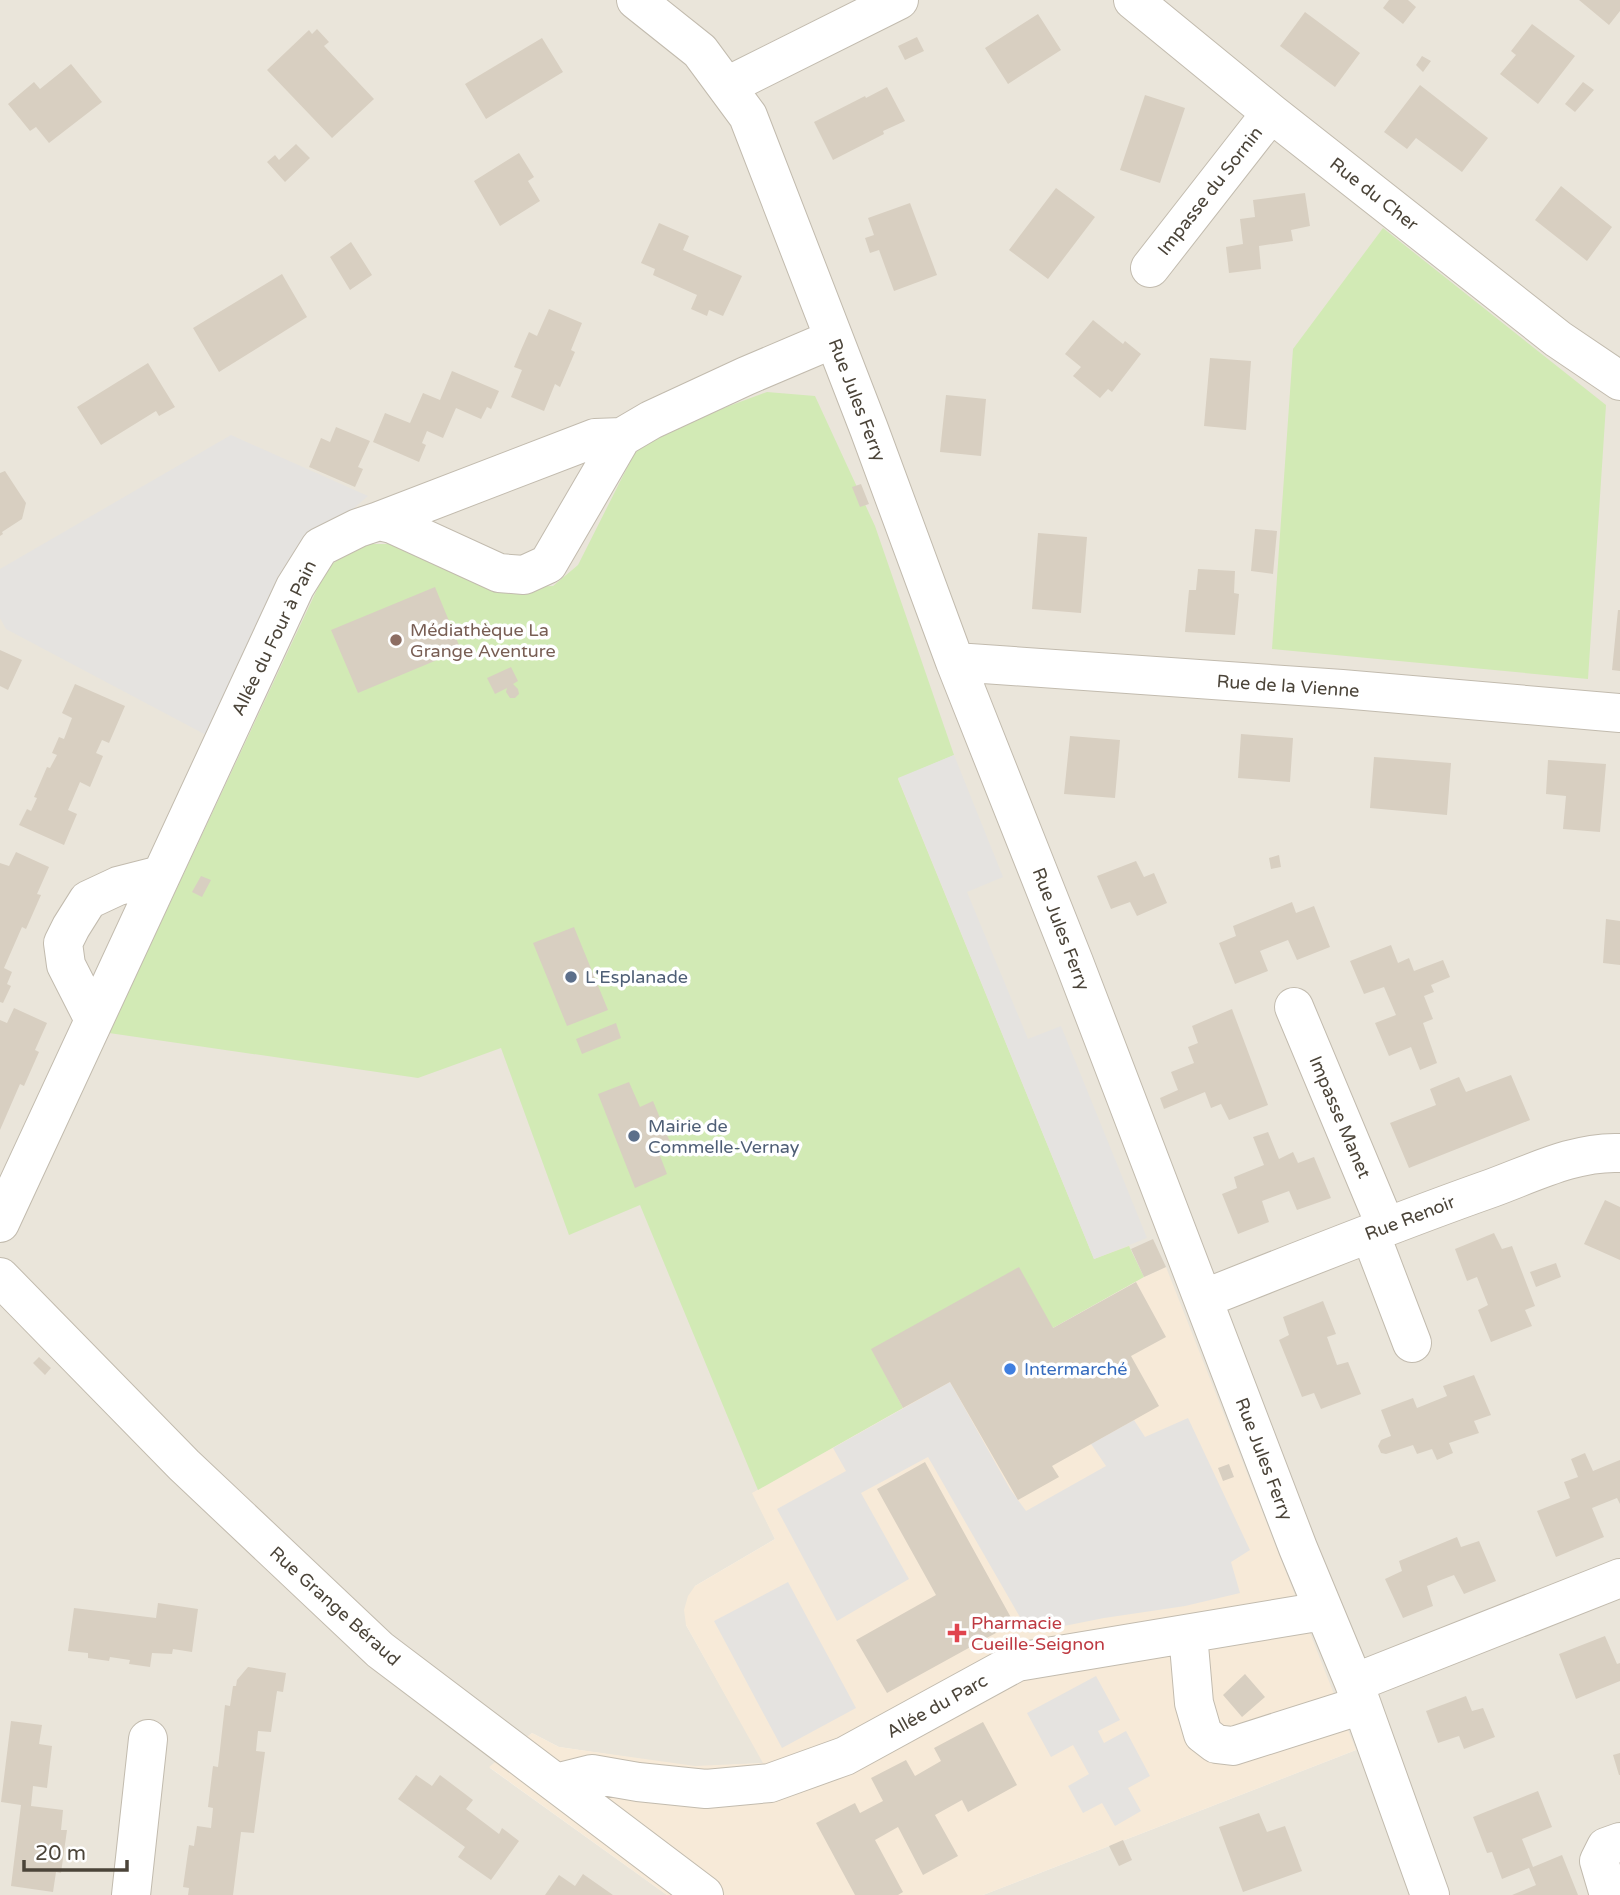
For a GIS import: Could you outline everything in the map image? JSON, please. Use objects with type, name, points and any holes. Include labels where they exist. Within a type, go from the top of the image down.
[{"type":"street","name":"Rue Jules Ferry","points":[[636,0],[700,51],[748,116],[874,442],[955,662],[1079,975],[1323,1611],[1358,1694],[1430,1895]]},
{"type":"street","points":[[727,86],[899,0]]},
{"type":"street","name":"Rue du Cher","points":[[1132,0],[1558,339],[1620,381]]},
{"type":"street","name":"Impasse du Sornin","points":[[1150,268],[1271,113]]},
{"type":"street","points":[[379,521],[392,524],[499,573],[524,575],[548,564],[622,437],[651,420],[833,339]]},
{"type":"street","name":"Allée du Four à Pain","points":[[0,1223],[295,587],[320,547],[358,528],[595,438],[622,437]]},
{"type":"street","name":"Rue de la Vienne","points":[[955,662],[1342,689],[1620,713]]},
{"type":"street","points":[[94,1020],[66,965],[64,943],[71,927],[88,900],[118,886],[160,875]]},
{"type":"street","name":"Impasse Manet","points":[[1294,1007],[1378,1230],[1412,1343]]},
{"type":"street","name":"Rue Renoir","points":[[1203,1298],[1574,1158],[1597,1153],[1620,1153]]},
{"type":"street","name":"Rue Grange Béraud","points":[[0,1277],[184,1465],[380,1650],[704,1895]]},
{"type":"street","points":[[1188,1634],[1194,1703],[1203,1734],[1216,1744],[1233,1746],[1620,1578]]},
{"type":"street","name":"Allée du Parc","points":[[556,1783],[592,1774],[706,1789],[770,1783],[845,1756],[1017,1662],[1323,1611]]},
{"type":"street","points":[[131,1895],[148,1739]]},
{"type":"street","points":[[1609,1895],[1599,1861],[1606,1847],[1620,1842]]},
{"type":"shaded area","points":[[0,0],[1620,0],[1620,1895],[983,1895],[1356,1750],[1144,1277],[753,1493],[775,1539],[695,1586],[686,1625],[764,1763],[695,1767],[559,1747],[532,1733],[490,1768],[667,1895],[0,1895]]},
{"type":"shaded area","points":[[231,435],[368,496],[296,558],[208,736],[6,629],[0,618],[0,569]]},
{"type":"shaded area","points":[[954,755],[1003,877],[967,892],[1028,1039],[1061,1026],[1147,1238],[1094,1259],[898,778]]},
{"type":"shaded area","points":[[1166,1267],[1356,1750],[983,1895],[667,1895],[489,1767],[532,1733],[559,1747],[695,1766],[763,1763],[686,1625],[684,1610],[688,1596],[695,1586],[775,1539],[752,1493],[903,1408],[871,1349],[1053,1328]]},
{"type":"shaded area","points":[[950,1382],[1010,1489],[1026,1511],[1106,1466],[1091,1444],[1134,1420],[1145,1437],[1188,1418],[1250,1550],[1231,1562],[1240,1593],[1185,1606],[1029,1633],[928,1457],[861,1493],[909,1579],[837,1621],[777,1509],[846,1471],[833,1448]]},
{"type":"shaded area","points":[[788,1582],[856,1708],[782,1748],[714,1621]]},
{"type":"shaded area","points":[[1096,1676],[1120,1720],[1098,1731],[1104,1743],[1126,1731],[1150,1776],[1128,1788],[1141,1811],[1115,1826],[1102,1803],[1083,1813],[1068,1786],[1089,1774],[1073,1745],[1051,1757],[1027,1713]]},
{"type":"green space","points":[[1383,228],[1606,405],[1588,679],[1272,649],[1293,349]]},
{"type":"green space","points":[[767,392],[815,396],[875,526],[954,755],[898,779],[1094,1259],[1129,1246],[1144,1277],[1053,1328],[872,1349],[903,1408],[758,1490],[640,1205],[569,1235],[501,1048],[418,1078],[109,1033],[321,581],[331,565],[348,552],[369,544],[396,544],[492,588],[553,586],[578,565],[642,443],[659,432]]},
{"type":"building","points":[[1389,0],[1408,0],[1416,7],[1403,24],[1383,8]]},
{"type":"building","points":[[1579,0],[1620,0],[1620,11],[1609,25]]},
{"type":"building","points":[[1305,12],[1360,53],[1335,87],[1280,46]]},
{"type":"building","points":[[1038,14],[1061,50],[1008,84],[985,48]]},
{"type":"building","points":[[1532,24],[1575,56],[1538,104],[1500,74],[1516,55],[1511,51]]},
{"type":"building","points":[[317,29],[329,42],[324,46],[374,99],[332,138],[267,70],[309,30],[312,34]]},
{"type":"building","points":[[917,37],[924,51],[905,60],[898,46]]},
{"type":"building","points":[[542,38],[563,72],[486,119],[465,84]]},
{"type":"building","points":[[1422,56],[1431,61],[1423,72],[1416,65]]},
{"type":"building","points":[[71,64],[102,102],[49,143],[36,127],[30,131],[8,104],[34,82],[40,89]]},
{"type":"building","points":[[1583,82],[1594,90],[1575,112],[1565,104]]},
{"type":"building","points":[[1420,85],[1488,138],[1462,172],[1416,138],[1407,149],[1384,132]]},
{"type":"building","points":[[887,87],[905,121],[833,160],[814,122]]},
{"type":"building","points":[[1145,95],[1185,108],[1160,183],[1120,170]]},
{"type":"building","points":[[296,144],[310,158],[285,182],[267,162],[275,155],[279,160]]},
{"type":"building","points":[[519,153],[534,177],[528,181],[540,201],[500,226],[474,181]]},
{"type":"building","points":[[1561,186],[1612,227],[1587,261],[1535,220]]},
{"type":"building","points":[[1056,188],[1095,217],[1048,279],[1009,250]]},
{"type":"building","points":[[1305,193],[1310,226],[1291,230],[1293,241],[1259,246],[1261,269],[1229,273],[1226,247],[1243,244],[1240,219],[1255,217],[1253,200]]},
{"type":"building","points":[[910,203],[937,275],[894,291],[879,250],[870,253],[865,238],[874,235],[868,218]]},
{"type":"building","points":[[659,223],[689,236],[683,250],[742,276],[723,316],[709,310],[707,316],[691,309],[697,295],[653,275],[655,269],[641,263]]},
{"type":"building","points":[[351,242],[372,275],[350,290],[330,257]]},
{"type":"building","points":[[282,274],[307,317],[219,372],[193,328]]},
{"type":"building","points":[[549,309],[582,323],[571,350],[575,352],[560,387],[555,384],[544,411],[511,397],[522,370],[514,367],[521,350],[529,332],[537,336]]},
{"type":"building","points":[[1093,320],[1123,344],[1125,341],[1141,354],[1112,392],[1108,389],[1100,398],[1073,376],[1081,367],[1065,354]]},
{"type":"building","points":[[1210,358],[1251,361],[1246,430],[1204,426]]},
{"type":"building","points":[[148,363],[175,407],[159,416],[156,411],[101,445],[77,407]]},
{"type":"building","points":[[452,371],[499,391],[491,409],[487,407],[481,419],[456,408],[443,438],[427,431],[422,443],[426,445],[419,462],[373,442],[385,413],[410,423],[423,393],[440,400]]},
{"type":"building","points":[[946,395],[986,399],[981,456],[940,452]]},
{"type":"building","points":[[336,427],[370,441],[358,467],[363,469],[355,487],[309,467],[321,438],[330,442]]},
{"type":"building","points":[[5,471],[26,503],[22,519],[0,536],[0,473]]},
{"type":"building","points":[[861,484],[869,504],[860,507],[852,487]]},
{"type":"building","points":[[1255,529],[1277,531],[1273,574],[1251,571]]},
{"type":"building","points":[[1038,533],[1087,537],[1081,613],[1032,609]]},
{"type":"building","points":[[1198,569],[1235,571],[1234,593],[1239,594],[1235,635],[1185,632],[1189,590],[1196,590]]},
{"type":"building","name":"Médiathèque La Grange Aventure","points":[[435,587],[461,650],[358,693],[331,630]]},
{"type":"building","points":[[1620,610],[1620,671],[1612,670]]},
{"type":"building","points":[[0,650],[22,660],[8,690],[0,686]]},
{"type":"building","points":[[511,667],[518,681],[513,684],[519,694],[510,698],[506,692],[507,688],[495,694],[487,678]]},
{"type":"building","points":[[75,684],[125,706],[109,743],[102,740],[96,753],[103,756],[90,787],[80,782],[68,810],[77,814],[64,845],[19,825],[27,809],[31,811],[47,767],[50,768],[57,755],[52,753],[59,737],[64,739],[72,718],[62,713]]},
{"type":"building","points":[[1241,734],[1293,738],[1290,782],[1238,778]]},
{"type":"building","points":[[1070,736],[1120,740],[1115,798],[1064,794]]},
{"type":"building","points":[[1374,757],[1451,763],[1447,815],[1370,808]]},
{"type":"building","points":[[1548,760],[1606,764],[1600,832],[1563,829],[1566,796],[1546,794]]},
{"type":"building","points":[[16,852],[49,867],[37,894],[41,895],[26,929],[22,927],[4,968],[12,972],[7,984],[11,986],[3,1003],[0,1002],[0,863],[9,866]]},
{"type":"building","points":[[1279,855],[1281,867],[1271,869],[1269,858]]},
{"type":"building","points":[[1136,861],[1144,877],[1154,873],[1167,903],[1137,916],[1130,902],[1111,909],[1097,876]]},
{"type":"building","points":[[201,876],[211,880],[202,897],[192,892]]},
{"type":"building","points":[[1292,902],[1296,913],[1314,906],[1330,947],[1297,960],[1288,940],[1260,951],[1268,971],[1235,984],[1219,943],[1236,936],[1233,926]]},
{"type":"building","points":[[1606,919],[1620,921],[1620,965],[1603,963]]},
{"type":"building","name":"L'Esplanade","points":[[574,927],[608,1010],[567,1026],[533,943]]},
{"type":"building","points":[[1391,945],[1398,963],[1409,958],[1414,971],[1443,960],[1450,977],[1431,985],[1434,992],[1424,996],[1433,1019],[1423,1023],[1437,1063],[1420,1070],[1411,1047],[1389,1056],[1375,1023],[1396,1015],[1384,987],[1364,994],[1350,961]]},
{"type":"building","points":[[14,1008],[47,1023],[35,1050],[39,1052],[24,1086],[20,1084],[0,1130],[0,1020],[7,1023]]},
{"type":"building","points":[[1232,1009],[1268,1105],[1229,1120],[1221,1104],[1211,1108],[1205,1092],[1164,1109],[1160,1098],[1178,1090],[1171,1072],[1194,1063],[1188,1047],[1198,1043],[1192,1026]]},
{"type":"building","points":[[616,1023],[621,1038],[582,1054],[576,1039]]},
{"type":"building","points":[[1511,1075],[1530,1120],[1409,1168],[1390,1123],[1436,1105],[1430,1089],[1459,1077],[1466,1092]]},
{"type":"building","points":[[629,1082],[640,1107],[653,1101],[670,1142],[657,1148],[667,1174],[635,1188],[598,1094]]},
{"type":"building","points":[[1268,1132],[1279,1159],[1293,1152],[1298,1163],[1314,1157],[1331,1198],[1297,1210],[1289,1191],[1262,1201],[1269,1222],[1238,1234],[1222,1194],[1237,1188],[1234,1177],[1264,1165],[1253,1137]]},
{"type":"building","points":[[1605,1200],[1620,1207],[1620,1260],[1584,1244]]},
{"type":"building","points":[[1494,1233],[1502,1249],[1512,1246],[1535,1306],[1525,1310],[1532,1326],[1491,1342],[1478,1310],[1488,1305],[1477,1277],[1467,1281],[1455,1249]]},
{"type":"building","points":[[1153,1239],[1166,1267],[1144,1277],[1131,1249]]},
{"type":"building","points":[[1556,1263],[1561,1277],[1536,1287],[1530,1272]]},
{"type":"building","name":"Intermarché","points":[[1019,1267],[1053,1328],[1136,1282],[1166,1337],[1131,1356],[1159,1406],[1052,1466],[1059,1477],[1018,1500],[950,1382],[903,1408],[871,1349]]},
{"type":"building","points":[[1323,1301],[1336,1334],[1327,1337],[1337,1365],[1348,1362],[1361,1394],[1321,1409],[1314,1393],[1302,1397],[1279,1340],[1289,1335],[1283,1317]]},
{"type":"building","points":[[39,1357],[51,1368],[45,1375],[33,1363]]},
{"type":"building","points":[[1474,1375],[1491,1415],[1474,1421],[1479,1433],[1449,1443],[1453,1453],[1437,1460],[1432,1449],[1417,1454],[1413,1445],[1386,1454],[1381,1453],[1378,1446],[1381,1440],[1391,1436],[1381,1410],[1413,1398],[1417,1408],[1447,1396],[1443,1386]]},
{"type":"building","points":[[1585,1453],[1593,1471],[1620,1460],[1620,1504],[1617,1498],[1592,1508],[1604,1537],[1556,1557],[1537,1511],[1570,1498],[1564,1482],[1578,1477],[1571,1459]]},
{"type":"building","points":[[925,1462],[1014,1623],[887,1693],[856,1640],[936,1595],[877,1489]]},
{"type":"building","points":[[1229,1464],[1234,1477],[1223,1481],[1218,1468]]},
{"type":"building","points":[[1457,1537],[1461,1547],[1479,1541],[1496,1581],[1464,1594],[1454,1575],[1441,1580],[1427,1586],[1433,1606],[1403,1618],[1385,1579],[1402,1571],[1399,1561]]},
{"type":"building","points":[[158,1603],[198,1609],[192,1652],[173,1649],[172,1654],[152,1653],[150,1667],[129,1664],[130,1660],[110,1657],[109,1661],[88,1658],[88,1653],[68,1651],[74,1608],[156,1618]]},
{"type":"building","points":[[1605,1636],[1617,1664],[1620,1663],[1620,1681],[1576,1699],[1559,1654]]},
{"type":"building","points":[[248,1667],[286,1673],[283,1692],[277,1691],[271,1732],[258,1731],[256,1751],[265,1752],[254,1833],[241,1832],[233,1895],[188,1895],[189,1888],[183,1887],[189,1845],[194,1846],[197,1826],[211,1828],[213,1808],[208,1807],[213,1766],[218,1767],[225,1705],[230,1706],[233,1686],[236,1686],[237,1680]]},
{"type":"building","points":[[1245,1674],[1265,1697],[1242,1717],[1223,1695]]},
{"type":"building","points":[[1466,1696],[1472,1711],[1483,1708],[1495,1737],[1464,1749],[1459,1736],[1438,1743],[1426,1711]]},
{"type":"building","points":[[11,1721],[42,1725],[39,1744],[52,1746],[47,1788],[33,1786],[31,1806],[63,1810],[61,1830],[67,1830],[61,1873],[56,1872],[53,1892],[11,1886],[21,1805],[1,1802]]},
{"type":"building","points":[[983,1722],[1017,1785],[968,1812],[962,1800],[935,1815],[958,1856],[923,1875],[898,1827],[875,1840],[903,1892],[898,1895],[855,1895],[816,1823],[855,1803],[860,1813],[883,1801],[871,1778],[906,1760],[915,1776],[941,1761],[934,1748]]},
{"type":"building","points":[[1620,1753],[1620,1775],[1619,1775],[1613,1755]]},
{"type":"building","points":[[416,1775],[432,1786],[440,1775],[473,1800],[466,1809],[499,1834],[502,1828],[519,1841],[491,1880],[458,1857],[465,1847],[398,1799]]},
{"type":"building","points":[[1538,1791],[1552,1827],[1522,1839],[1533,1867],[1562,1855],[1578,1895],[1512,1895],[1536,1885],[1529,1868],[1502,1879],[1492,1852],[1487,1853],[1473,1817]]},
{"type":"building","points":[[1259,1813],[1267,1832],[1285,1826],[1302,1871],[1243,1892],[1219,1827]]},
{"type":"building","points":[[1123,1840],[1132,1860],[1119,1866],[1109,1846]]},
{"type":"building","points":[[583,1874],[613,1895],[545,1895],[559,1875],[575,1886]]},
{"type":"place","name":"Médiathèque La Grange Aventure","points":[[396,640]]},
{"type":"place","name":"L'Esplanade","points":[[571,977]]},
{"type":"place","name":"Mairie de Commelle-Vernay","points":[[634,1136]]},
{"type":"place","name":"Intermarché","points":[[1010,1369]]},
{"type":"place","name":"Pharmacie Cueille-Seignon","points":[[957,1633]]}]
